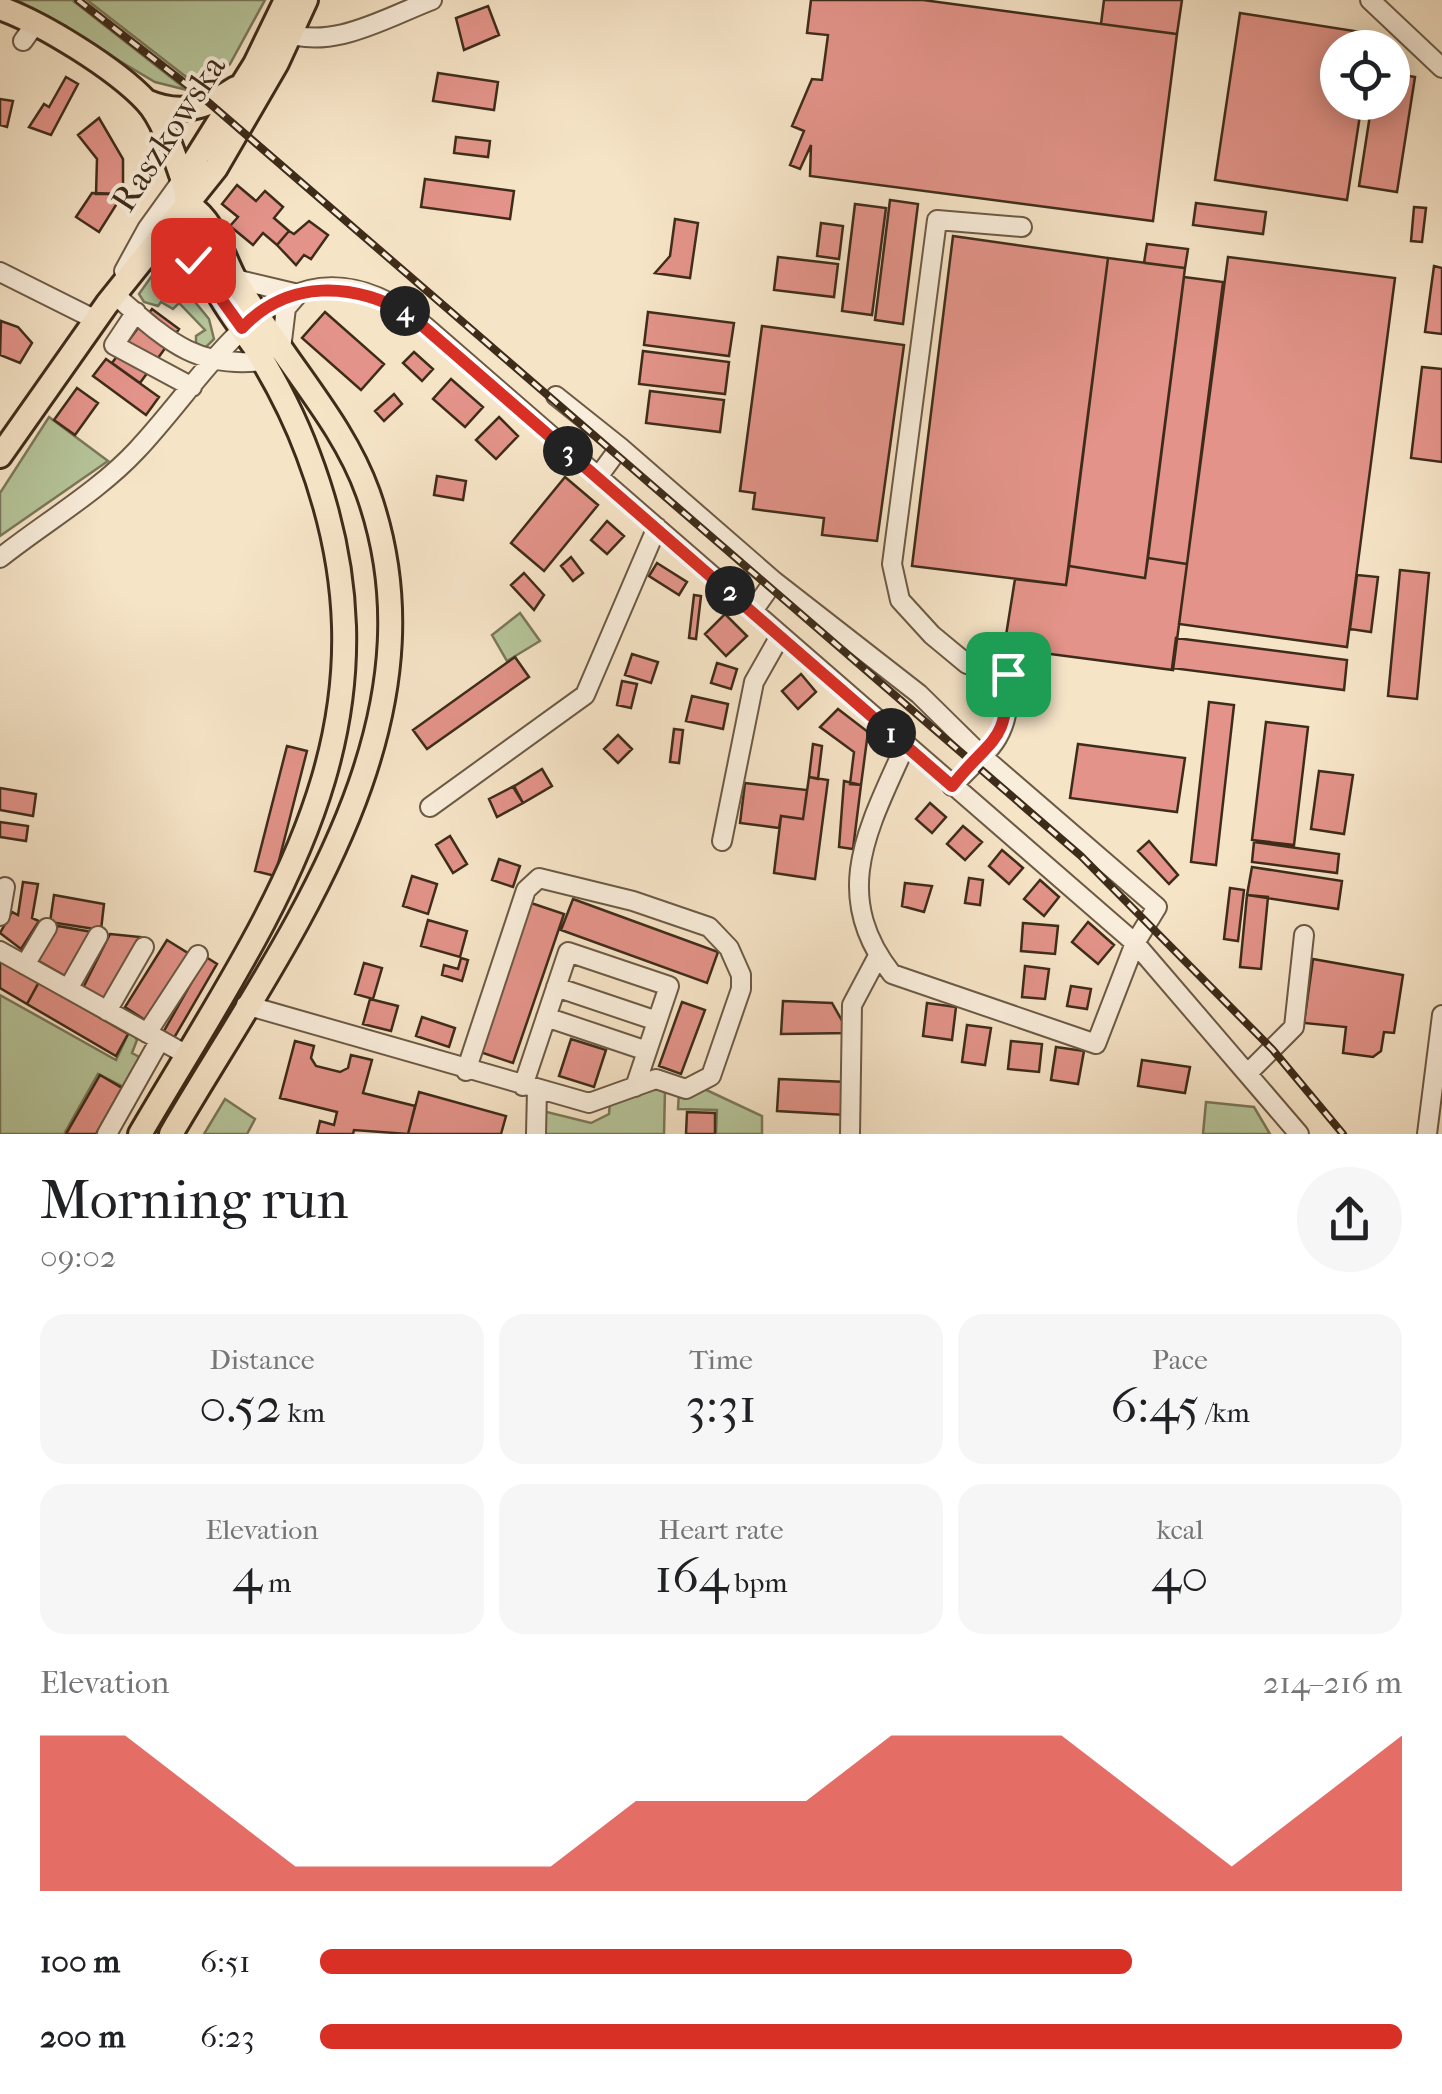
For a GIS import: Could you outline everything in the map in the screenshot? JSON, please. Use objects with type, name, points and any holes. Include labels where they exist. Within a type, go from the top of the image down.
[{"type":"main road","name":"Raszkowska","points":[[195,180],[282,32],[286,0]]},
{"type":"main road","name":"Raszkowska","points":[[195,180],[246,78],[306,0]]},
{"type":"main road","points":[[0,8],[29,32],[146,101],[174,110],[198,108],[246,78]]},
{"type":"main road","points":[[146,101],[195,180],[212,227],[225,283]]},
{"type":"main road","points":[[171,1134],[331,858],[359,795],[380,724],[392,638],[386,566],[367,490],[334,424],[272,355],[189,222],[195,180]]},
{"type":"main road","name":"Raszkowska","points":[[0,456],[100,314],[189,206]]},
{"type":"main road","points":[[189,206],[212,227]]},
{"type":"main road","points":[[152,253],[169,248],[184,252],[225,283]]},
{"type":"main road","points":[[140,1134],[300,854],[325,781],[340,706],[342,616],[333,535],[272,355]]},
{"type":"street","points":[[282,32],[310,40],[338,36],[432,0]]},
{"type":"street","points":[[1370,0],[1442,68]]},
{"type":"street","name":"Raszkowska","points":[[100,314],[147,229],[195,180]]},
{"type":"street","points":[[952,786],[993,746],[1008,720],[1008,664],[967,664],[932,634],[900,600],[892,564],[937,220],[1022,227]]},
{"type":"street","points":[[0,272],[100,314],[136,312],[178,348],[212,362],[272,355],[286,308],[300,293]]},
{"type":"street","points":[[225,283],[300,293],[352,290],[409,314],[1135,943],[1249,1072],[1284,1134]]},
{"type":"street","points":[[0,558],[135,453],[249,321],[300,293]]},
{"type":"street","points":[[114,345],[136,312]]},
{"type":"street","points":[[100,314],[95,346],[114,345],[192,386]]},
{"type":"street","points":[[556,396],[774,582],[918,694],[982,756],[1157,907],[1135,943],[1096,1044],[892,974],[878,956],[860,914],[856,882],[872,820],[905,746]]},
{"type":"street","points":[[598,477],[620,447]]},
{"type":"street","points":[[430,807],[585,694],[657,527]]},
{"type":"street","points":[[753,612],[774,582]]},
{"type":"street","points":[[722,841],[754,682],[780,636]]},
{"type":"street","points":[[246,1005],[466,1071],[590,1103],[656,1079],[686,1089],[711,1076],[741,988],[738,964],[709,927],[554,879],[539,878],[526,890],[466,1071]]},
{"type":"street","points":[[0,916],[5,887]]},
{"type":"street","points":[[25,965],[47,928]]},
{"type":"street","points":[[1249,1072],[1294,1027],[1304,935]]},
{"type":"street","points":[[68,988],[98,936]]},
{"type":"street","points":[[107,1011],[144,947]]},
{"type":"street","points":[[0,951],[186,1055]]},
{"type":"street","points":[[536,1134],[530,1088],[546,1017],[568,952],[669,986],[635,1087]]},
{"type":"street","points":[[107,1134],[198,955]]},
{"type":"street","points":[[850,1134],[852,1005],[878,956]]},
{"type":"street","points":[[556,987],[657,1021]]},
{"type":"street","points":[[1427,1134],[1442,1015]]},
{"type":"street","points":[[546,1017],[647,1051]]},
{"type":"street","points":[[1269,1102],[1299,1134]]},
{"type":"green space","points":[[17,0],[72,0],[187,90],[155,82]]},
{"type":"green space","points":[[87,0],[265,0],[230,64],[203,90]]},
{"type":"green space","points":[[168,269],[209,319],[214,339],[205,348],[196,343],[196,336],[205,330],[179,303],[173,309],[161,302],[158,306],[144,302],[139,294],[156,270]]},
{"type":"green space","points":[[49,417],[108,461],[0,536],[0,493]]},
{"type":"green space","points":[[520,613],[540,641],[507,661],[492,635]]},
{"type":"green space","points":[[0,995],[116,1060],[130,1030],[137,1040],[132,1053],[141,1058],[124,1087],[98,1074],[64,1134],[0,1134]]},
{"type":"green space","points":[[657,1087],[665,1089],[664,1134],[542,1134],[543,1111],[591,1123],[609,1114],[610,1102]]},
{"type":"green space","points":[[700,1087],[762,1116],[762,1134],[716,1134],[717,1110],[678,1109],[679,1092]]},
{"type":"green space","points":[[225,1099],[255,1119],[247,1134],[204,1134]]},
{"type":"green space","points":[[1206,1102],[1254,1107],[1270,1134],[1203,1134]]},
{"type":"building","points":[[811,0],[923,0],[1177,34],[1153,221],[810,176],[811,145],[800,169],[790,165],[804,131],[792,126],[812,79],[822,80],[828,35],[807,33]]},
{"type":"building","points":[[1104,0],[1182,0],[1177,34],[1101,24]]},
{"type":"building","points":[[488,6],[499,35],[464,50],[456,18]]},
{"type":"building","points":[[1240,13],[1348,30],[1320,30],[1320,120],[1359,120],[1347,200],[1215,180]]},
{"type":"building","points":[[438,73],[498,82],[494,110],[433,101]]},
{"type":"building","points":[[1410,76],[1415,77],[1410,109]]},
{"type":"building","points":[[66,77],[78,84],[51,135],[29,127],[44,104],[49,107]]},
{"type":"building","points":[[0,99],[13,101],[7,127],[0,125]]},
{"type":"building","points":[[99,118],[123,159],[123,194],[96,194],[97,159],[78,135]]},
{"type":"building","points":[[1369,120],[1408,120],[1397,192],[1359,186]]},
{"type":"building","points":[[456,137],[490,141],[488,157],[454,153]]},
{"type":"building","points":[[425,179],[514,191],[510,219],[421,207]]},
{"type":"building","points":[[237,185],[256,201],[265,191],[283,207],[274,218],[289,231],[277,245],[263,233],[253,245],[230,226],[238,217],[222,204]]},
{"type":"building","points":[[237,185],[256,201],[265,191],[283,207],[274,218],[289,231],[277,245],[263,233],[253,245],[230,226],[238,217],[222,204]]},
{"type":"building","points":[[92,193],[123,194],[99,232],[76,217]]},
{"type":"building","points":[[890,200],[918,204],[903,324],[875,320]]},
{"type":"building","points":[[1196,203],[1266,212],[1263,234],[1193,225]]},
{"type":"building","points":[[855,204],[886,208],[872,315],[842,311]]},
{"type":"building","points":[[1414,207],[1426,208],[1422,242],[1411,241]]},
{"type":"building","points":[[675,219],[698,223],[690,278],[655,273],[670,256]]},
{"type":"building","points":[[309,221],[328,235],[311,259],[304,255],[296,265],[277,245],[289,231],[294,234]]},
{"type":"building","points":[[821,223],[843,226],[839,259],[817,256]]},
{"type":"building","points":[[953,236],[1108,258],[1066,585],[912,566]]},
{"type":"building","points":[[1147,244],[1188,249],[1185,268],[1144,263]]},
{"type":"building","points":[[778,257],[838,264],[834,297],[774,290]]},
{"type":"building","points":[[1228,257],[1395,278],[1347,647],[1179,624]]},
{"type":"building","points":[[1108,258],[1185,268],[1145,578],[1069,566]]},
{"type":"building","points":[[1434,266],[1442,268],[1442,334],[1425,332]]},
{"type":"building","points":[[1184,277],[1223,282],[1187,564],[1148,558]]},
{"type":"building","points":[[152,309],[179,329],[140,383],[112,363]]},
{"type":"building","points":[[325,312],[384,364],[361,390],[302,338]]},
{"type":"building","points":[[648,312],[734,323],[729,356],[644,345]]},
{"type":"building","points":[[1,321],[18,327],[32,343],[20,363],[0,355]]},
{"type":"building","points":[[762,326],[904,345],[877,541],[822,535],[824,518],[753,509],[755,493],[740,491]]},
{"type":"building","points":[[643,351],[729,362],[725,394],[639,384]]},
{"type":"building","points":[[414,352],[433,369],[422,381],[403,363]]},
{"type":"building","points":[[106,359],[159,397],[146,415],[93,376]]},
{"type":"building","points":[[1422,367],[1442,369],[1442,462],[1411,458]]},
{"type":"building","points":[[451,379],[483,407],[465,427],[433,399]]},
{"type":"building","points":[[77,388],[98,403],[75,435],[54,420]]},
{"type":"building","points":[[650,391],[724,400],[720,432],[646,423]]},
{"type":"building","points":[[394,394],[402,404],[384,421],[375,411]]},
{"type":"building","points":[[499,417],[518,436],[496,459],[476,440]]},
{"type":"building","points":[[437,476],[466,481],[463,500],[434,495]]},
{"type":"building","points":[[565,477],[598,505],[544,571],[511,543]]},
{"type":"building","points":[[607,521],[624,536],[607,554],[591,540]]},
{"type":"building","points":[[571,557],[583,573],[573,581],[561,566]]},
{"type":"building","points":[[1148,558],[1187,564],[1173,670],[1004,648],[1015,579],[1066,585],[1069,566],[1145,578]]},
{"type":"building","points":[[657,563],[687,582],[679,595],[649,576]]},
{"type":"building","points":[[1400,570],[1429,573],[1417,699],[1388,696]]},
{"type":"building","points":[[524,573],[544,595],[534,610],[511,585]]},
{"type":"building","points":[[1357,575],[1378,577],[1371,632],[1350,629]]},
{"type":"building","points":[[694,595],[701,596],[696,639],[689,638]]},
{"type":"building","points":[[725,614],[747,636],[726,656],[705,634]]},
{"type":"building","points":[[1176,638],[1347,660],[1344,690],[1172,668]]},
{"type":"building","points":[[632,654],[658,662],[651,683],[625,675]]},
{"type":"building","points":[[515,657],[529,677],[427,749],[413,730]]},
{"type":"building","points":[[717,663],[737,669],[731,689],[711,683]]},
{"type":"building","points":[[801,674],[816,692],[798,709],[782,691]]},
{"type":"building","points":[[622,681],[637,684],[631,708],[617,705]]},
{"type":"building","points":[[692,696],[728,704],[723,729],[686,721]]},
{"type":"building","points":[[1209,702],[1234,705],[1216,865],[1191,862]]},
{"type":"building","points":[[838,709],[868,732],[861,785],[850,784],[854,752],[820,727]]},
{"type":"building","points":[[1266,722],[1308,727],[1294,845],[1252,840]]},
{"type":"building","points":[[674,729],[683,730],[679,763],[670,762]]},
{"type":"building","points":[[618,735],[632,749],[618,763],[604,749]]},
{"type":"building","points":[[813,744],[822,746],[818,779],[809,777]]},
{"type":"building","points":[[1078,744],[1185,758],[1177,812],[1070,798]]},
{"type":"building","points":[[287,746],[307,751],[275,876],[255,871]]},
{"type":"building","points":[[542,769],[552,786],[523,803],[513,787]]},
{"type":"building","points":[[1319,771],[1353,775],[1344,834],[1311,829]]},
{"type":"building","points":[[809,777],[828,780],[815,879],[774,873],[781,816],[803,819]]},
{"type":"building","points":[[844,781],[861,785],[853,849],[839,847]]},
{"type":"building","points":[[745,783],[807,790],[803,819],[781,816],[779,828],[740,823]]},
{"type":"building","points":[[514,786],[523,803],[497,817],[489,799]]},
{"type":"building","points":[[0,788],[36,794],[33,816],[0,810]]},
{"type":"building","points":[[930,803],[946,817],[932,833],[916,819]]},
{"type":"building","points":[[0,822],[28,826],[26,841],[0,837]]},
{"type":"building","points":[[963,826],[982,842],[965,860],[947,844]]},
{"type":"building","points":[[450,836],[467,864],[453,873],[436,845]]},
{"type":"building","points":[[1149,841],[1178,875],[1169,884],[1138,851]]},
{"type":"building","points":[[1254,842],[1339,854],[1337,873],[1252,862]]},
{"type":"building","points":[[1002,850],[1023,868],[1009,884],[989,866]]},
{"type":"building","points":[[499,859],[520,866],[513,887],[492,880]]},
{"type":"building","points":[[1252,867],[1342,881],[1338,909],[1247,895]]},
{"type":"building","points":[[412,876],[437,884],[428,914],[403,906]]},
{"type":"building","points":[[969,878],[983,880],[980,905],[965,903]]},
{"type":"building","points":[[1040,880],[1059,897],[1044,916],[1024,899]]},
{"type":"building","points":[[23,882],[38,884],[32,918],[39,921],[21,949],[0,933],[12,912],[18,915]]},
{"type":"building","points":[[905,883],[932,886],[924,912],[902,906]]},
{"type":"building","points":[[1230,888],[1244,890],[1238,941],[1224,939]]},
{"type":"building","points":[[54,895],[104,904],[101,930],[50,922]]},
{"type":"building","points":[[1247,895],[1268,897],[1261,969],[1240,967]]},
{"type":"building","points":[[573,899],[718,952],[707,983],[561,930]]},
{"type":"building","points":[[531,903],[564,914],[513,1063],[480,1052]]},
{"type":"building","points":[[428,920],[467,931],[460,957],[421,946]]},
{"type":"building","points":[[1088,922],[1114,945],[1098,964],[1072,942]]},
{"type":"building","points":[[1023,923],[1058,926],[1055,954],[1021,951]]},
{"type":"building","points":[[58,926],[92,932],[65,976],[37,960]]},
{"type":"building","points":[[110,934],[140,937],[103,1000],[83,988]]},
{"type":"building","points":[[167,940],[191,955],[148,1022],[125,1007]]},
{"type":"building","points":[[206,957],[217,964],[174,1038],[164,1031]]},
{"type":"building","points":[[461,958],[468,960],[462,981],[442,975],[444,965],[458,969]]},
{"type":"building","points":[[0,959],[39,982],[27,1004],[0,988]]},
{"type":"building","points":[[1313,959],[1403,975],[1394,1033],[1384,1032],[1381,1051],[1373,1057],[1343,1053],[1346,1027],[1304,1023]]},
{"type":"building","points":[[364,963],[382,968],[373,999],[355,994]]},
{"type":"building","points":[[1025,966],[1049,969],[1045,999],[1022,997]]},
{"type":"building","points":[[39,982],[128,1034],[116,1056],[27,1004]]},
{"type":"building","points":[[1071,986],[1091,989],[1087,1009],[1067,1006]]},
{"type":"building","points":[[370,999],[398,1006],[391,1031],[363,1024]]},
{"type":"building","points":[[783,1001],[832,1003],[849,1033],[781,1034]]},
{"type":"building","points":[[682,1002],[705,1010],[681,1074],[659,1066]]},
{"type":"building","points":[[927,1003],[956,1007],[952,1040],[923,1036]]},
{"type":"building","points":[[422,1017],[455,1028],[449,1047],[416,1036]]},
{"type":"building","points":[[967,1025],[991,1028],[985,1065],[962,1062]]},
{"type":"building","points":[[571,1039],[606,1050],[594,1087],[559,1076]]},
{"type":"building","points":[[295,1041],[314,1046],[311,1058],[316,1066],[340,1072],[348,1068],[351,1055],[372,1060],[363,1093],[415,1106],[408,1134],[354,1130],[353,1134],[317,1134],[320,1121],[334,1125],[337,1112],[280,1098]]},
{"type":"building","points":[[1011,1041],[1042,1044],[1039,1072],[1008,1069]]},
{"type":"building","points":[[1056,1047],[1084,1051],[1078,1084],[1051,1080]]},
{"type":"building","points":[[1142,1060],[1190,1067],[1185,1093],[1138,1086]]},
{"type":"building","points":[[100,1075],[122,1088],[96,1134],[66,1134]]},
{"type":"building","points":[[779,1079],[847,1082],[846,1115],[777,1111]]},
{"type":"building","points":[[419,1092],[506,1116],[501,1134],[408,1134]]},
{"type":"building","points":[[687,1112],[715,1113],[715,1134],[686,1134]]},
{"type":"railway","points":[[78,0],[200,95],[1081,856],[1273,1050],[1343,1134]]},
{"type":"route","points":[[193,260],[242,328],[256,313],[312,290],[370,294],[409,314],[952,786],[970,764],[993,746],[1008,720],[1008,674]]}]
